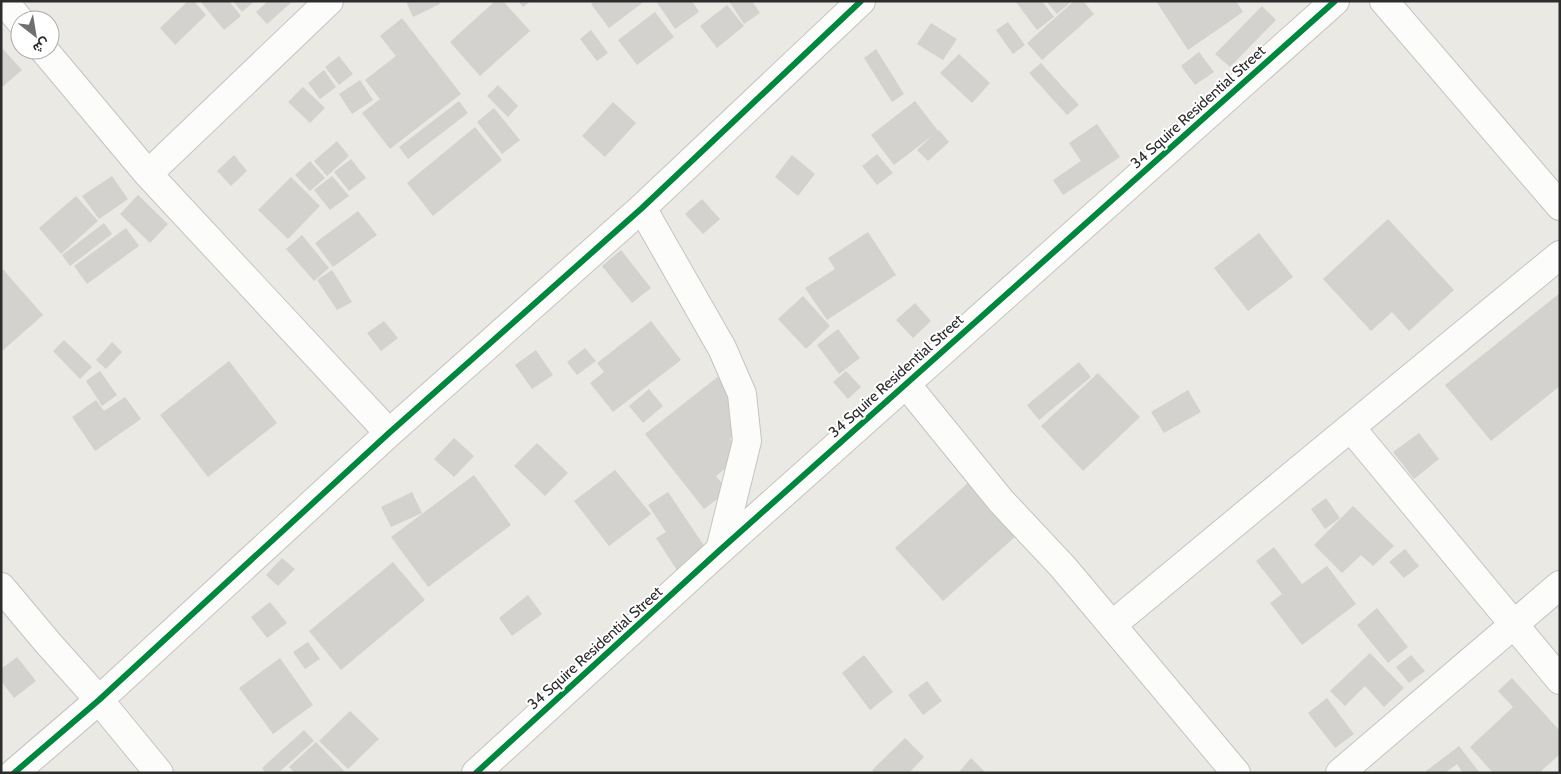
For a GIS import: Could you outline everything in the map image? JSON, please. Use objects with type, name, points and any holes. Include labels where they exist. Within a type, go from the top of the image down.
[{"type":"street","points":[[148,174],[329,1]]},
{"type":"street","points":[[14,773],[99,700],[389,433],[642,208],[860,1]]},
{"type":"street","name":"34 Squire Residential Street","points":[[476,773],[720,550],[1334,1]]},
{"type":"street","points":[[1384,1],[1560,206]]},
{"type":"street","points":[[52,60],[148,174],[389,433]]},
{"type":"street","points":[[642,208],[722,348],[742,394],[748,441],[720,550]]},
{"type":"street","points":[[1112,625],[1396,389],[1560,256]]},
{"type":"street","points":[[906,384],[1001,501],[1063,567],[1236,773]]},
{"type":"street","points":[[1351,428],[1560,680]]},
{"type":"street","points":[[1340,773],[1560,585]]},
{"type":"street","points":[[1,587],[99,700],[159,773]]},
{"type":"building","points":[[188,1],[194,1],[206,15],[175,45],[160,28]]},
{"type":"building","points":[[200,1],[229,1],[241,16],[224,30]]},
{"type":"building","points":[[233,1],[255,1],[242,12]]},
{"type":"building","points":[[268,1],[293,1],[267,24],[256,12]]},
{"type":"building","points":[[406,1],[439,1],[440,4],[413,17]]},
{"type":"building","points":[[495,1],[503,1],[530,31],[480,76],[450,42]]},
{"type":"building","points":[[518,1],[531,1],[523,7]]},
{"type":"building","points":[[595,1],[645,1],[609,28],[591,4]]},
{"type":"building","points":[[656,1],[692,1],[699,12],[675,29]]},
{"type":"building","points":[[729,1],[752,1],[760,13],[744,24]]},
{"type":"building","points":[[1015,1],[1042,1],[1054,17],[1037,30]]},
{"type":"building","points":[[1046,1],[1072,1],[1057,14]]},
{"type":"building","points":[[1074,1],[1083,1],[1094,14],[1042,60],[1027,43]]},
{"type":"building","points":[[1156,1],[1236,1],[1243,12],[1188,50]]},
{"type":"building","points":[[727,5],[744,26],[717,48],[700,26]]},
{"type":"building","points":[[1262,6],[1276,20],[1230,67],[1215,54]]},
{"type":"building","points":[[655,12],[674,37],[637,65],[618,40]]},
{"type":"building","points":[[402,18],[461,94],[390,149],[362,113],[380,99],[365,80],[396,56],[380,36]]},
{"type":"building","points":[[1008,22],[1025,45],[1013,54],[996,30]]},
{"type":"building","points":[[931,23],[957,39],[943,60],[917,44]]},
{"type":"building","points":[[591,30],[608,53],[597,61],[580,39]]},
{"type":"building","points":[[1,47],[10,57],[10,60],[13,60],[22,70],[1,88]]},
{"type":"building","points":[[876,49],[904,94],[892,102],[864,58]]},
{"type":"building","points":[[1199,52],[1214,72],[1195,85],[1181,66]]},
{"type":"building","points":[[959,54],[990,83],[972,103],[940,73]]},
{"type":"building","points":[[339,56],[353,74],[339,85],[325,67]]},
{"type":"building","points":[[1041,63],[1079,105],[1067,115],[1029,73]]},
{"type":"building","points":[[324,70],[336,87],[320,99],[308,83]]},
{"type":"building","points":[[360,80],[373,100],[352,114],[339,94]]},
{"type":"building","points":[[498,85],[518,106],[508,117],[487,96]]},
{"type":"building","points":[[303,87],[325,108],[310,123],[288,102]]},
{"type":"building","points":[[459,101],[468,113],[408,159],[399,147]]},
{"type":"building","points":[[915,101],[949,142],[928,161],[917,150],[933,135],[894,165],[871,135]]},
{"type":"building","points":[[613,102],[636,123],[605,157],[582,136]]},
{"type":"building","points":[[494,108],[520,140],[502,154],[477,122]]},
{"type":"building","points":[[1097,124],[1120,157],[1063,195],[1053,180],[1081,161],[1069,143]]},
{"type":"building","points":[[475,127],[502,160],[433,216],[407,183]]},
{"type":"building","points":[[337,141],[349,156],[327,176],[314,161]]},
{"type":"building","points":[[877,154],[893,173],[877,185],[862,166]]},
{"type":"building","points":[[234,155],[247,171],[231,186],[217,171]]},
{"type":"building","points":[[792,155],[815,174],[798,196],[775,177]]},
{"type":"building","points":[[351,159],[366,178],[349,191],[334,172]]},
{"type":"building","points":[[310,161],[325,178],[310,191],[295,175]]},
{"type":"building","points":[[112,176],[128,199],[99,219],[82,196]]},
{"type":"building","points":[[332,176],[349,196],[330,210],[314,190]]},
{"type":"building","points":[[291,177],[320,206],[288,239],[258,210]]},
{"type":"building","points":[[138,195],[168,224],[150,243],[120,214]]},
{"type":"building","points":[[76,196],[98,221],[61,254],[39,228]]},
{"type":"building","points":[[702,199],[720,219],[703,234],[685,214]]},
{"type":"building","points":[[358,211],[377,235],[333,267],[315,243]]},
{"type":"building","points":[[1388,219],[1454,290],[1409,331],[1392,312],[1371,331],[1323,279]]},
{"type":"building","points":[[104,223],[112,234],[70,266],[62,255]]},
{"type":"building","points":[[126,228],[139,246],[87,284],[74,266]]},
{"type":"building","points":[[868,232],[896,275],[827,320],[805,288],[835,269],[828,258]]},
{"type":"building","points":[[1259,233],[1293,277],[1248,311],[1214,268]]},
{"type":"building","points":[[302,235],[329,268],[314,281],[286,249]]},
{"type":"building","points":[[621,250],[651,288],[632,303],[602,266]]},
{"type":"building","points":[[1,267],[43,315],[1,352]]},
{"type":"building","points":[[332,270],[352,302],[337,310],[317,280]]},
{"type":"building","points":[[1560,293],[1560,386],[1491,441],[1445,385]]},
{"type":"building","points":[[803,296],[830,326],[806,349],[778,319]]},
{"type":"building","points":[[915,303],[931,321],[913,338],[896,320]]},
{"type":"building","points":[[384,321],[398,338],[381,351],[367,333]]},
{"type":"building","points":[[651,321],[681,360],[613,412],[590,383],[604,372],[597,363]]},
{"type":"building","points":[[838,329],[860,358],[839,374],[817,345]]},
{"type":"building","points":[[64,340],[92,367],[80,379],[53,351]]},
{"type":"building","points":[[112,342],[122,352],[106,369],[96,360]]},
{"type":"building","points":[[585,348],[596,361],[577,375],[567,362]]},
{"type":"building","points":[[536,350],[553,375],[532,389],[515,365]]},
{"type":"building","points":[[229,361],[277,423],[208,477],[160,415]]},
{"type":"building","points":[[1079,362],[1091,377],[1039,420],[1027,405]]},
{"type":"building","points":[[100,371],[117,395],[102,406],[86,381]]},
{"type":"building","points":[[846,371],[861,387],[848,399],[833,382]]},
{"type":"building","points":[[1098,373],[1140,417],[1083,471],[1041,426]]},
{"type":"building","points":[[720,375],[755,420],[730,439],[743,455],[716,476],[728,491],[704,509],[645,434]]},
{"type":"building","points":[[649,389],[663,406],[643,423],[629,406]]},
{"type":"building","points":[[1188,390],[1201,412],[1164,433],[1151,412]]},
{"type":"building","points":[[125,397],[141,419],[95,451],[72,417],[96,400],[104,411]]},
{"type":"building","points":[[1419,433],[1439,459],[1414,479],[1393,452]]},
{"type":"building","points":[[454,438],[474,456],[454,477],[434,459]]},
{"type":"building","points":[[537,443],[568,473],[545,496],[514,466]]},
{"type":"building","points":[[615,470],[651,514],[609,546],[574,501]]},
{"type":"building","points":[[978,474],[1026,527],[943,601],[895,548]]},
{"type":"building","points":[[474,475],[511,525],[428,587],[391,537]]},
{"type":"building","points":[[412,492],[422,513],[391,527],[381,507]]},
{"type":"building","points":[[668,492],[711,556],[680,575],[656,538],[666,532],[648,505]]},
{"type":"building","points":[[1326,498],[1340,518],[1325,529],[1311,509]]},
{"type":"building","points":[[1353,506],[1394,546],[1373,566],[1361,555],[1342,573],[1314,545]]},
{"type":"building","points":[[1274,547],[1302,584],[1327,566],[1356,604],[1302,645],[1270,603],[1282,594],[1256,561]]},
{"type":"building","points":[[1405,549],[1419,566],[1404,578],[1389,562]]},
{"type":"building","points":[[282,558],[295,569],[278,586],[266,575]]},
{"type":"building","points":[[393,562],[425,600],[341,670],[309,631]]},
{"type":"building","points":[[528,595],[542,614],[512,636],[499,618]]},
{"type":"building","points":[[270,602],[287,623],[267,638],[251,617]]},
{"type":"building","points":[[1377,608],[1408,647],[1388,663],[1357,625]]},
{"type":"building","points":[[308,642],[320,659],[305,669],[293,652]]},
{"type":"building","points":[[1370,653],[1404,688],[1384,707],[1365,686],[1345,706],[1330,691]]},
{"type":"building","points":[[864,655],[893,692],[870,710],[842,673]]},
{"type":"building","points":[[1411,655],[1425,671],[1409,683],[1396,667]]},
{"type":"building","points":[[17,657],[36,681],[14,698],[1,681],[1,669]]},
{"type":"building","points":[[280,658],[313,705],[273,734],[239,688]]},
{"type":"building","points":[[1512,678],[1560,731],[1560,754],[1539,773],[1493,773],[1470,747],[1513,707],[1498,691]]},
{"type":"building","points":[[927,681],[942,701],[923,715],[908,695]]},
{"type":"building","points":[[1327,698],[1354,734],[1335,748],[1308,713]]},
{"type":"building","points":[[350,711],[379,739],[348,769],[319,741]]},
{"type":"building","points":[[304,730],[314,741],[278,773],[266,773],[262,768]]},
{"type":"building","points":[[905,738],[924,757],[909,773],[875,773],[872,770]]},
{"type":"building","points":[[316,742],[344,771],[342,773],[295,773],[289,767]]},
{"type":"building","points":[[1459,746],[1480,773],[1463,773],[1457,764],[1445,773],[1427,773],[1426,771]]},
{"type":"building","points":[[971,758],[986,773],[959,772]]},
{"type":"cycle path","points":[[14,773],[99,700],[389,433],[642,208],[861,1]]},
{"type":"cycle path","points":[[476,773],[720,550],[1335,1]]}]
